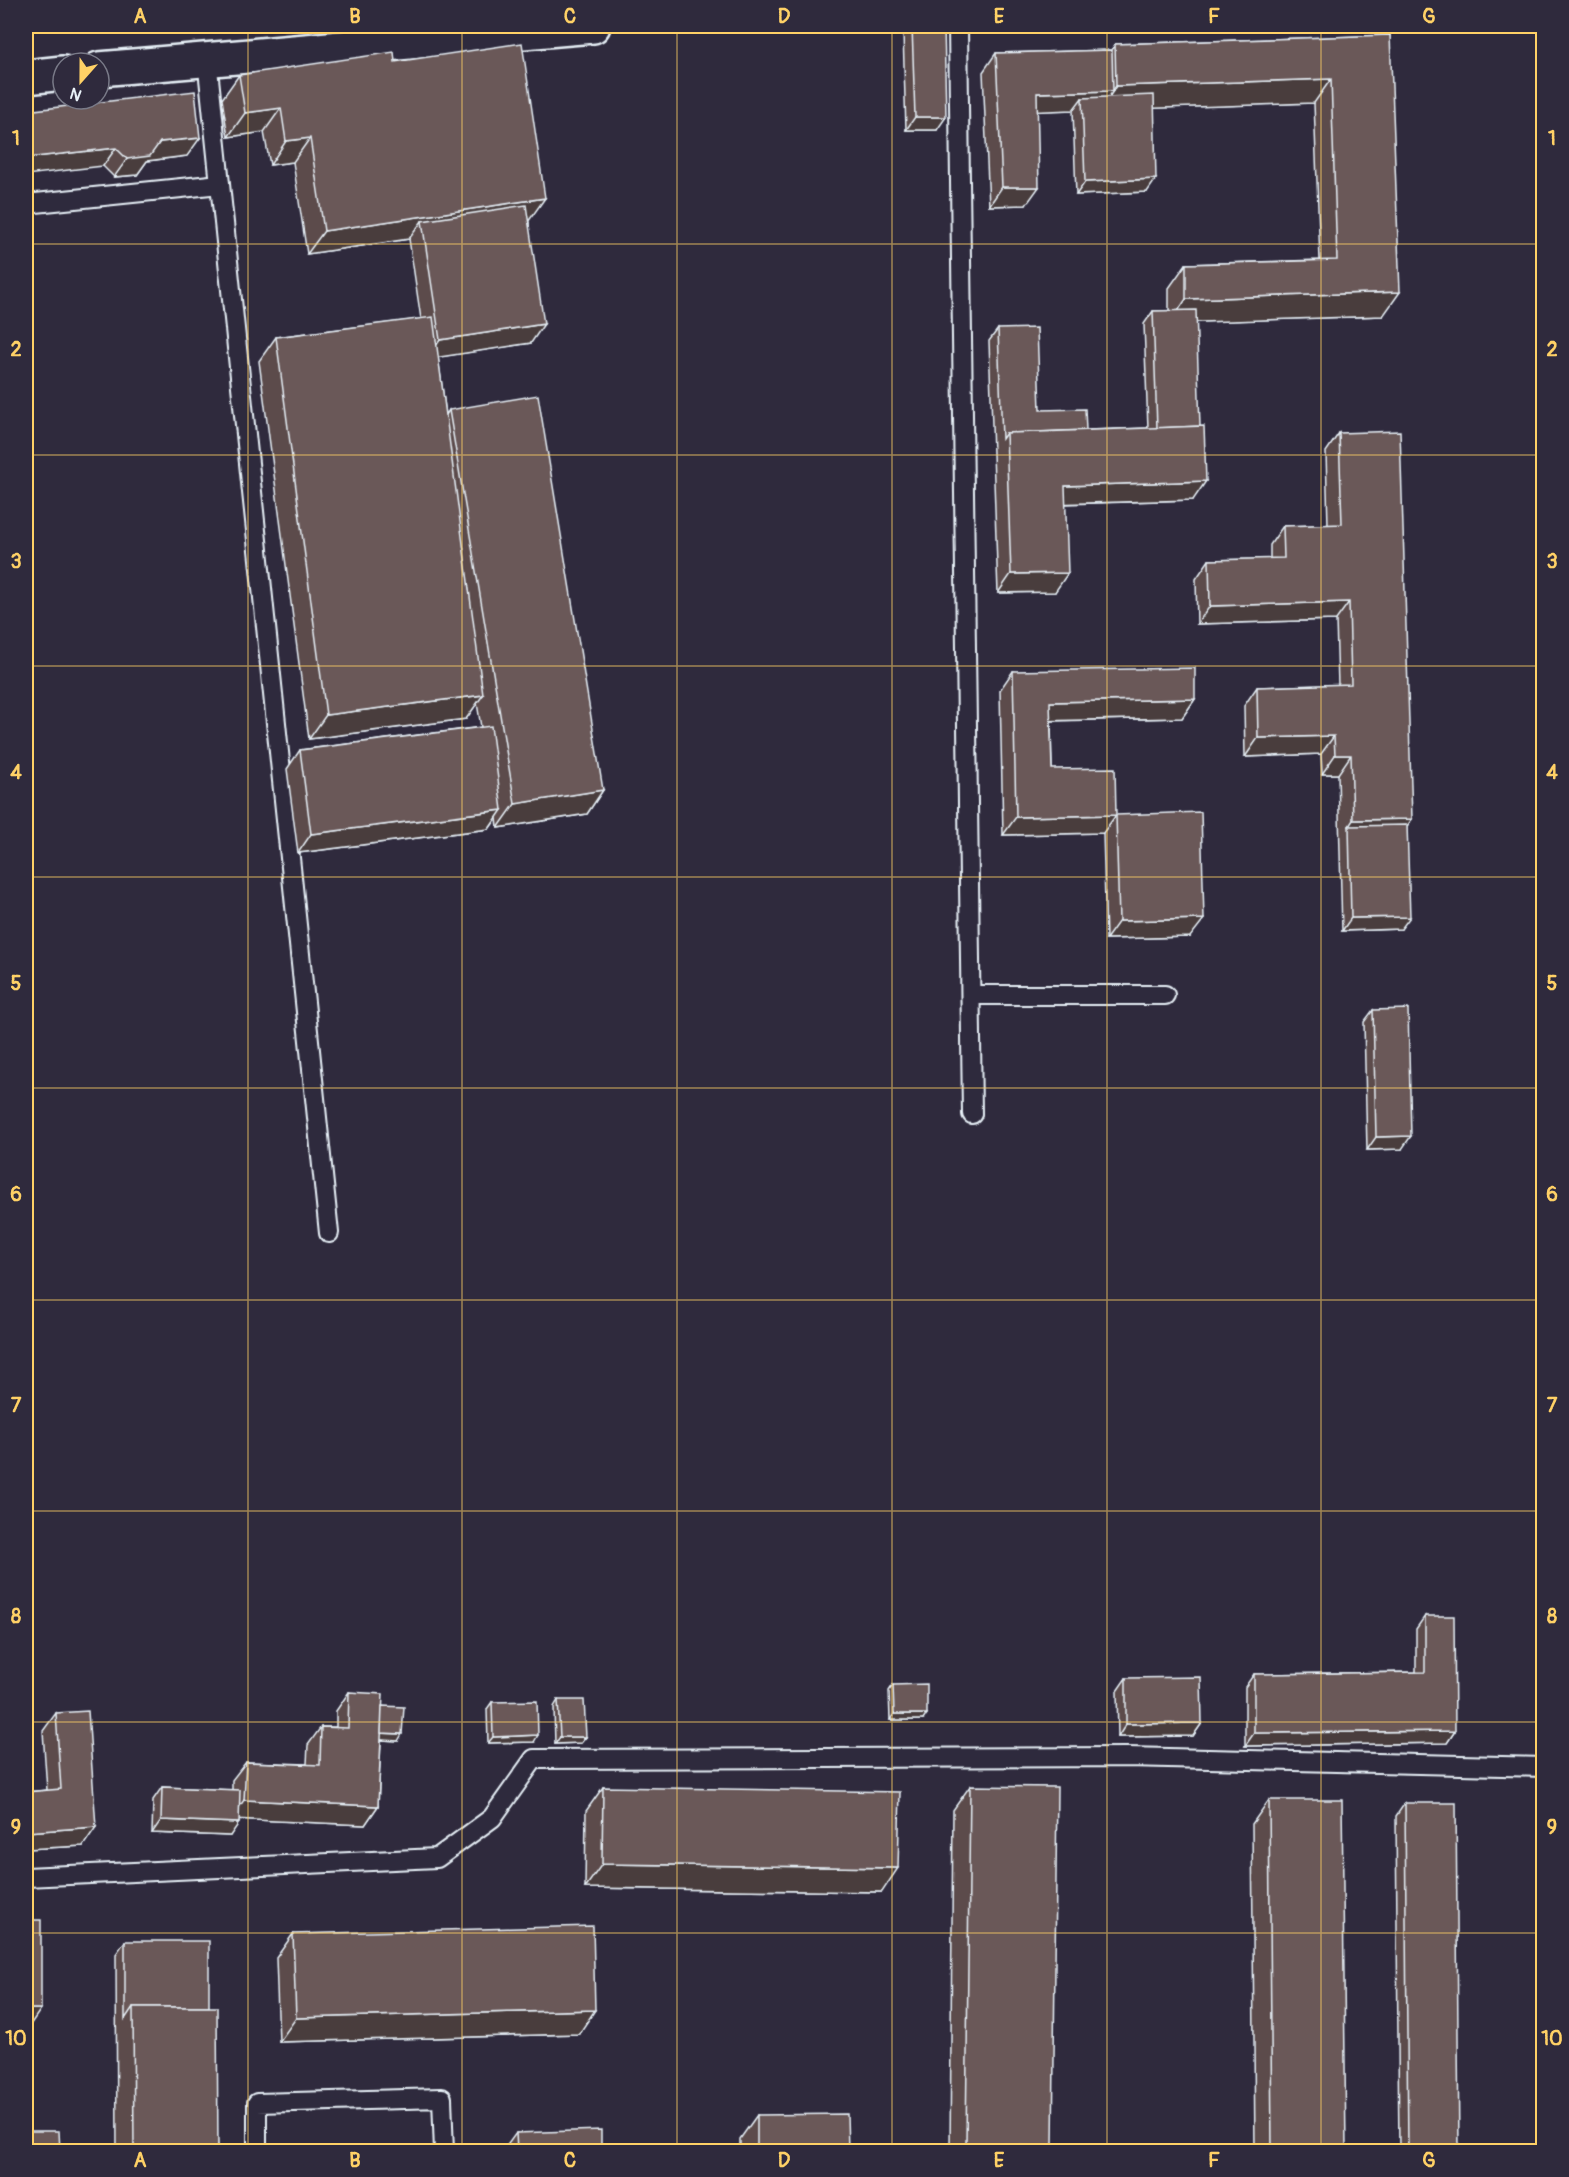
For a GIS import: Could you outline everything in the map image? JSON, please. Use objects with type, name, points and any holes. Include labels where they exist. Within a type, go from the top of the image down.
[{"type":"street","points":[[111,68],[593,26]]},
{"type":"street","points":[[26,77],[51,74]]},
{"type":"lane","points":[[958,26],[972,1114]]},
{"type":"lane","points":[[207,59],[329,1233]]},
{"type":"lane","points":[[26,204],[220,184]]},
{"type":"lane","points":[[970,995],[1165,994]]},
{"type":"lane","points":[[26,1876],[437,1858],[492,1818],[534,1759],[1128,1757],[1544,1767]]},
{"type":"lane","points":[[257,2151],[257,2103],[442,2098],[444,2151]]},
{"type":"building","points":[[912,26],[944,26],[946,117],[915,117]]},
{"type":"building","points":[[1390,35],[1400,292],[1186,299],[1186,264],[1337,260],[1331,79],[1116,86],[1115,44]]},
{"type":"building","points":[[522,43],[545,198],[324,231],[310,138],[286,141],[281,108],[245,113],[239,75],[394,52],[395,62]]},
{"type":"building","points":[[1112,50],[1113,91],[1037,93],[1039,187],[1002,187],[996,53]]},
{"type":"building","points":[[195,91],[200,138],[160,142],[150,156],[127,159],[116,148],[26,158],[26,111],[51,108],[51,111],[111,111],[111,101]]},
{"type":"building","points":[[1154,95],[1156,179],[1085,182],[1082,98]]},
{"type":"building","points":[[526,205],[544,324],[440,340],[422,221]]},
{"type":"building","points":[[1196,310],[1200,426],[1157,428],[1153,311]]},
{"type":"building","points":[[433,317],[483,695],[326,715],[276,337]]},
{"type":"building","points":[[1037,328],[1040,410],[1085,409],[1086,430],[1006,433],[1002,439],[998,329]]},
{"type":"building","points":[[538,395],[603,790],[515,804],[449,410]]},
{"type":"building","points":[[1204,426],[1206,481],[1065,486],[1068,573],[1011,574],[1006,433]]},
{"type":"building","points":[[1400,431],[1412,819],[1353,820],[1351,755],[1335,755],[1334,736],[1258,738],[1257,687],[1351,684],[1349,602],[1210,606],[1209,560],[1284,558],[1283,526],[1342,524],[1339,433]]},
{"type":"building","points":[[1195,668],[1195,699],[1050,702],[1052,769],[1115,768],[1116,815],[1016,817],[1013,671]]},
{"type":"building","points":[[491,726],[502,810],[311,834],[300,750]]},
{"type":"building","points":[[1201,812],[1204,919],[1119,921],[1116,815]]},
{"type":"building","points":[[1407,825],[1410,917],[1351,918],[1349,826]]},
{"type":"building","points":[[1408,1009],[1411,1136],[1376,1137],[1373,1010]]},
{"type":"building","points":[[1425,1616],[1454,1616],[1455,1731],[1254,1733],[1254,1674],[1425,1672]]},
{"type":"building","points":[[1201,1677],[1202,1723],[1126,1724],[1126,1678]]},
{"type":"building","points":[[927,1684],[927,1714],[894,1714],[893,1685]]},
{"type":"building","points":[[349,1692],[383,1694],[378,1806],[244,1800],[246,1762],[320,1765],[321,1727],[348,1728]]},
{"type":"building","points":[[558,1700],[584,1700],[586,1737],[560,1737]]},
{"type":"building","points":[[537,1701],[538,1735],[493,1737],[492,1702]]},
{"type":"building","points":[[382,1706],[404,1707],[402,1734],[381,1733]]},
{"type":"building","points":[[88,1711],[96,1827],[26,1832],[26,1792],[61,1789],[56,1713]]},
{"type":"building","points":[[970,1786],[1057,1787],[1053,2146],[966,2145]]},
{"type":"building","points":[[162,1787],[240,1790],[239,1823],[161,1820]]},
{"type":"building","points":[[603,1787],[900,1792],[898,1868],[602,1864]]},
{"type":"building","points":[[1269,1800],[1342,1800],[1346,2151],[1272,2151]]},
{"type":"building","points":[[1405,1803],[1456,1803],[1459,2151],[1408,2151]]},
{"type":"building","points":[[26,1920],[41,1920],[41,2009],[26,2009]]},
{"type":"building","points":[[593,1926],[595,2010],[296,2018],[293,1934]]},
{"type":"building","points":[[125,1941],[209,1941],[209,2007],[133,2007],[125,2019]]},
{"type":"building","points":[[133,2007],[217,2007],[218,2151],[134,2151]]},
{"type":"building","points":[[847,2114],[848,2151],[757,2151],[757,2115]]},
{"type":"building","points":[[601,2130],[601,2151],[517,2151],[516,2133]]},
{"type":"building","points":[[26,2131],[59,2131],[60,2151],[26,2151]]}]
